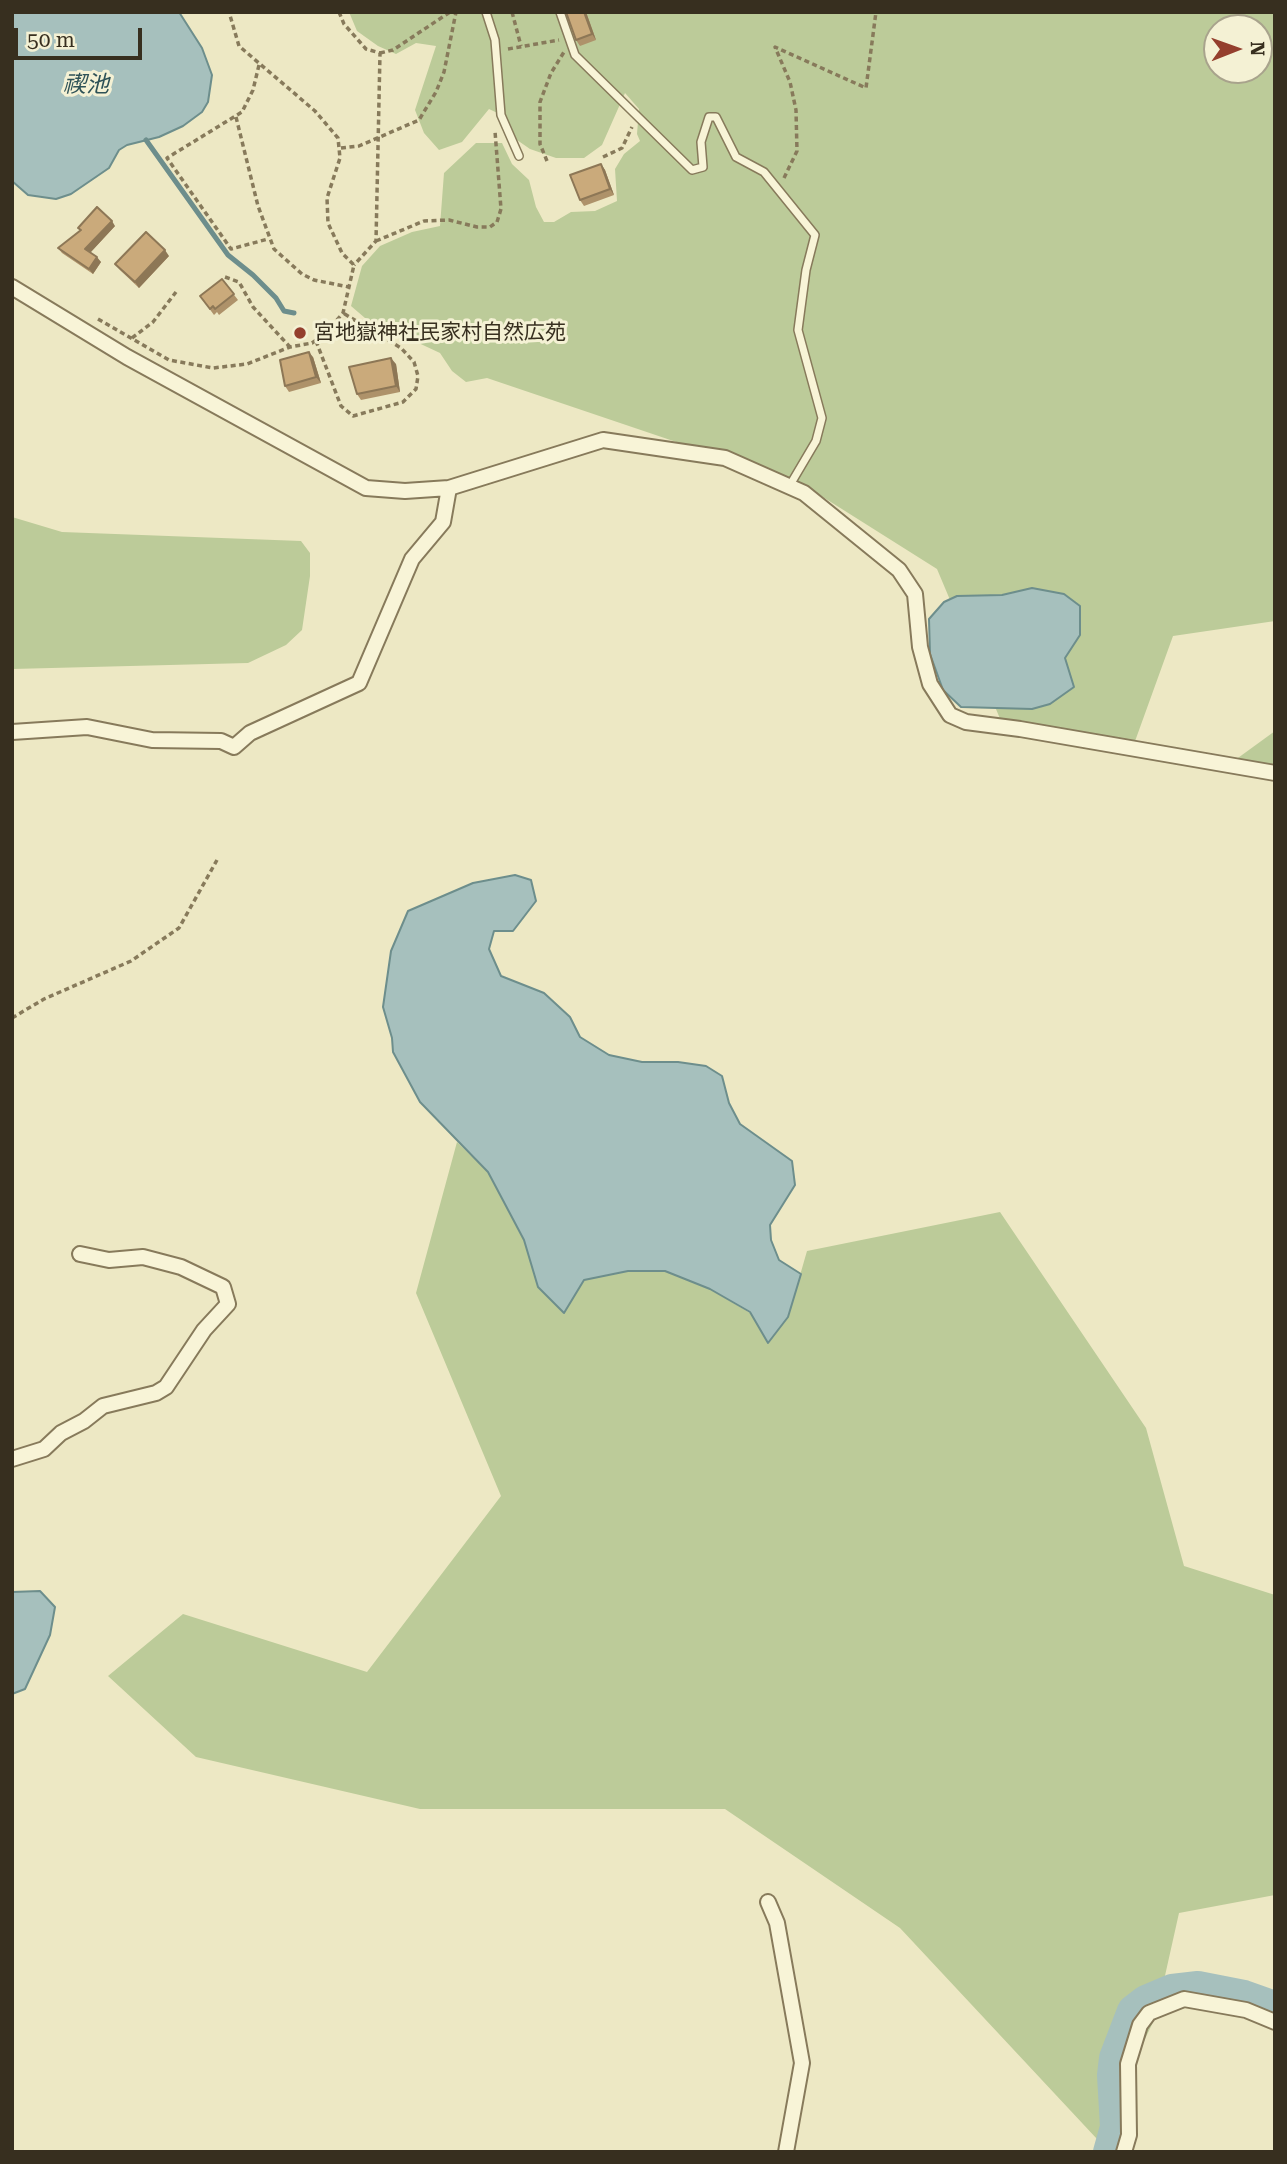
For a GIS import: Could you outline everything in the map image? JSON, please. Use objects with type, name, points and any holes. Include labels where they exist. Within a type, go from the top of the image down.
[{"type":"street","points":[[12,287],[127,357],[366,488],[405,491],[449,488],[603,440],[725,458],[804,493],[900,570],[915,594],[920,647],[930,684],[950,715],[967,722],[1275,773]]},
{"type":"street","points":[[12,732],[87,727],[152,740],[221,741],[234,747],[250,733],[359,683],[412,559],[443,522],[449,488]]},
{"type":"street","points":[[12,1459],[44,1449],[61,1433],[84,1421],[103,1406],[156,1393],[166,1387],[204,1330],[228,1304],[223,1287],[181,1267],[143,1257],[109,1260],[80,1254]]},
{"type":"street","points":[[768,1902],[776,1923],[802,2063],[786,2152]]},
{"type":"street","points":[[1124,2152],[1129,2135],[1128,2064],[1140,2025],[1149,2013],[1184,1999],[1246,2010],[1275,2022]]},
{"type":"lane","points":[[486,12],[496,51],[501,116],[519,156]]},
{"type":"lane","points":[[560,12],[575,55],[692,170],[703,167],[701,142],[709,117],[716,117],[736,157],[764,172],[816,235],[806,270],[798,330],[822,418],[816,441],[790,485]]},
{"type":"path","points":[[229,12],[239,46],[315,111],[338,138],[341,148],[327,198],[328,223],[342,253],[354,265]]},
{"type":"path","points":[[339,12],[344,24],[366,48],[380,53],[393,50],[450,12]]},
{"type":"path","points":[[341,148],[359,146],[419,120],[436,92],[456,12]]},
{"type":"path","points":[[512,12],[522,46]]},
{"type":"path","points":[[778,189],[797,151],[796,110],[790,82],[775,47],[866,88],[876,12]]},
{"type":"path","points":[[496,51],[570,42]]},
{"type":"path","points":[[547,161],[540,144],[540,102],[559,56],[570,42]]},
{"type":"path","points":[[376,241],[380,53]]},
{"type":"path","points":[[259,65],[248,103],[236,117],[167,158],[231,249],[268,239]]},
{"type":"path","points":[[603,157],[622,148],[635,115]]},
{"type":"path","points":[[236,117],[268,239],[286,262],[302,274],[349,287]]},
{"type":"path","points":[[96,318],[169,360],[213,368],[247,364],[290,347],[316,341],[343,313],[354,265],[376,241],[424,220],[449,220],[477,227],[490,227],[497,222],[501,208],[495,146],[496,124]]},
{"type":"path","points":[[225,277],[239,282],[253,307],[290,347]]},
{"type":"path","points":[[132,338],[153,322],[176,292]]},
{"type":"path","points":[[316,341],[341,405],[353,416],[403,402],[416,389],[418,376],[414,362],[401,348],[343,313]]},
{"type":"path","points":[[12,1018],[44,999],[131,961],[179,928],[217,860]]},
{"type":"green space","points":[[349,12],[1275,12],[1275,621],[1173,636],[1134,744],[1001,721],[937,569],[807,487],[762,466],[697,449],[487,378],[466,382],[452,371],[440,353],[365,318],[351,306],[362,266],[380,246],[412,232],[440,226],[444,173],[476,143],[502,143],[512,164],[529,180],[536,207],[544,222],[554,222],[571,212],[595,211],[617,201],[615,169],[624,154],[640,141],[637,134],[639,109],[625,93],[602,145],[584,158],[556,158],[530,149],[517,140],[506,117],[489,109],[462,142],[439,150],[424,133],[415,110],[436,46],[416,43],[396,54],[378,46],[357,31]]},
{"type":"green space","points":[[12,517],[62,532],[301,541],[310,553],[310,576],[302,630],[286,645],[248,663],[12,669]]},
{"type":"green space","points":[[1275,731],[1275,771],[1231,763]]},
{"type":"green space","points":[[457,1142],[488,1172],[524,1240],[538,1287],[564,1312],[584,1280],[628,1271],[665,1271],[710,1289],[750,1313],[788,1317],[807,1251],[1000,1212],[1146,1428],[1184,1566],[1275,1595],[1275,1895],[1179,1913],[1156,2016],[1097,2139],[900,1928],[725,1809],[420,1809],[196,1757],[108,1676],[183,1614],[367,1672],[501,1496],[416,1293]]},
{"type":"water","name":"禊池","points":[[12,12],[179,12],[202,48],[212,75],[208,102],[202,112],[183,126],[119,150],[109,168],[71,194],[56,199],[28,195],[12,181]]},
{"type":"water","points":[[1032,588],[1064,594],[1080,606],[1080,635],[1065,658],[1074,687],[1050,704],[1032,709],[961,707],[943,690],[930,654],[929,619],[944,602],[957,596],[1002,595]]},
{"type":"water","points":[[515,875],[531,880],[536,901],[513,931],[494,931],[489,949],[501,976],[544,993],[570,1017],[580,1037],[609,1055],[642,1062],[678,1062],[706,1066],[722,1076],[729,1103],[740,1124],[792,1161],[795,1185],[770,1225],[771,1240],[779,1260],[801,1274],[788,1317],[768,1343],[750,1312],[710,1289],[665,1271],[628,1271],[584,1280],[564,1313],[538,1287],[524,1240],[488,1172],[420,1102],[393,1052],[383,1007],[391,951],[408,911],[473,883]]},
{"type":"water","points":[[40,1591],[55,1607],[50,1635],[25,1689],[12,1694],[12,1592]]},
{"type":"building","points":[[566,12],[584,12],[592,34],[576,40]]},
{"type":"building","points":[[601,164],[610,189],[580,200],[570,175]]},
{"type":"building","points":[[97,207],[112,221],[85,249],[97,257],[89,269],[58,248],[81,230],[78,228]]},
{"type":"building","points":[[146,232],[165,250],[135,282],[115,264]]},
{"type":"building","points":[[222,279],[234,294],[215,309],[213,306],[210,309],[200,296]]},
{"type":"building","points":[[309,352],[316,377],[285,386],[280,360]]},
{"type":"building","points":[[391,358],[396,386],[357,394],[349,367]]},
{"type":"waterway","points":[[146,140],[228,255],[253,275],[276,298],[284,311],[294,313]]},
{"type":"waterway","points":[[1109,2152],[1116,2127],[1113,2075],[1115,2058],[1133,2011],[1146,2001],[1172,1990],[1198,1987],[1244,1996],[1275,2007]]},
{"type":"place","name":"宮地嶽神社民家村自然広苑","points":[[300,333]]}]
